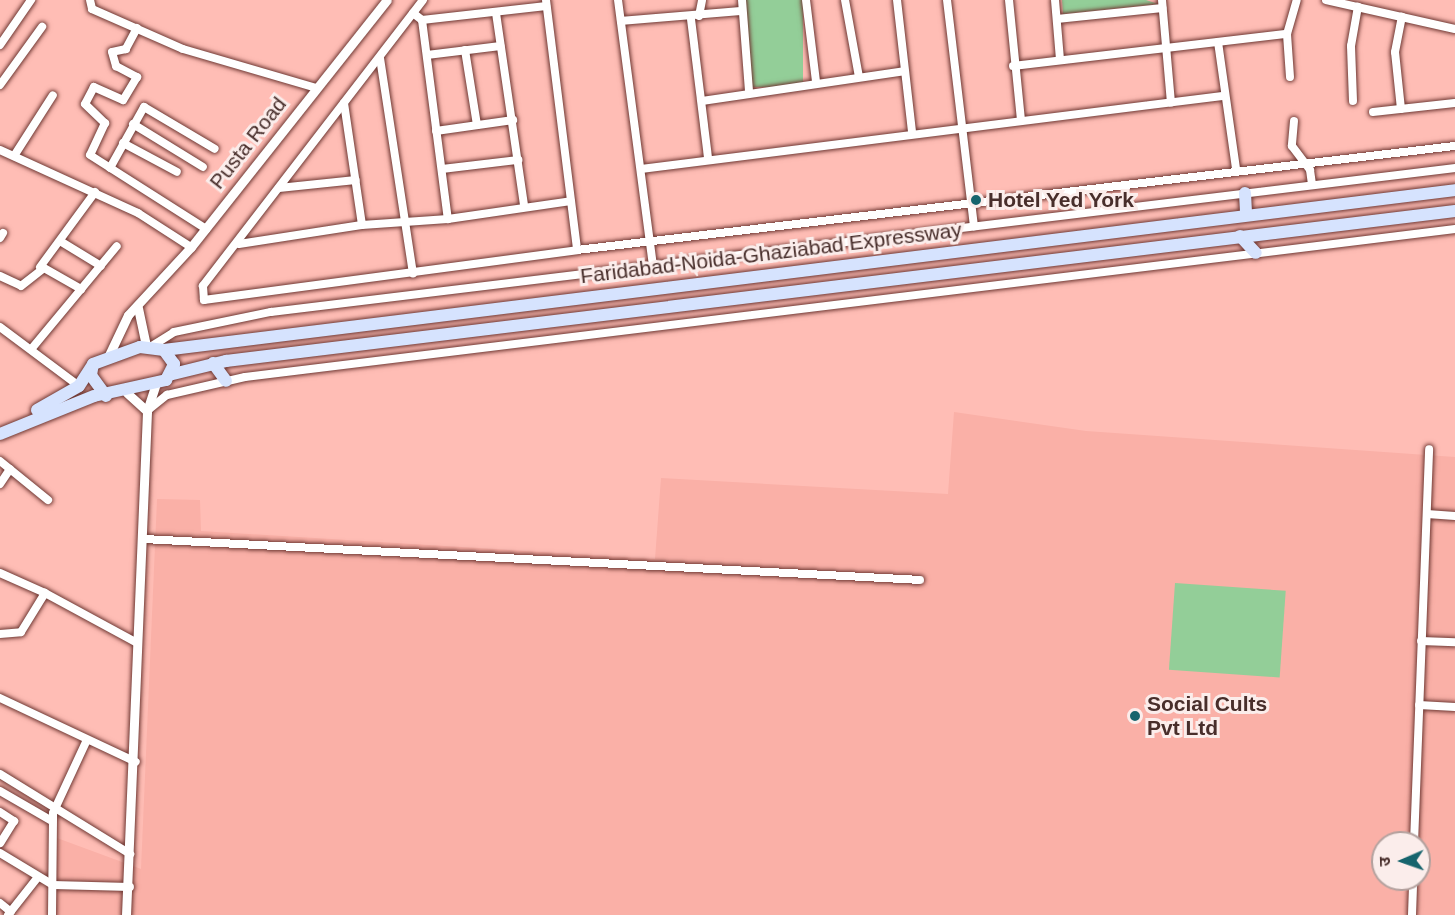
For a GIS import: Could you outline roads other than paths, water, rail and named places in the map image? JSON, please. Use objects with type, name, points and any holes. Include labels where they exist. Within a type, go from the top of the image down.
[{"type":"main road","name":"Faridabad-Noida-Ghaziabad Expressway","points":[[93,364],[109,355],[154,347],[1455,190]]},
{"type":"main road","points":[[1245,193],[1246,215]]},
{"type":"main road","name":"Faridabad-Noida-Ghaziabad Expressway","points":[[0,434],[69,405],[127,393],[173,375],[213,363],[1455,211]]},
{"type":"main road","points":[[1240,236],[1256,253]]},
{"type":"main road","points":[[154,347],[174,364],[173,375]]},
{"type":"main road","points":[[213,363],[226,381]]},
{"type":"main road","points":[[0,426],[79,386],[93,364]]},
{"type":"main road","points":[[93,364],[91,375],[106,396]]},
{"type":"street","points":[[0,45],[31,0]]},
{"type":"street","points":[[90,0],[92,9],[183,49],[316,88]]},
{"type":"street","name":"Pusta Road","points":[[109,355],[115,336],[206,229],[387,0]]},
{"type":"street","points":[[423,0],[239,244],[203,286],[204,300],[577,250],[1236,169],[1304,164],[1455,146]]},
{"type":"street","points":[[618,0],[653,265]]},
{"type":"street","points":[[702,0],[695,18],[708,158]]},
{"type":"street","points":[[742,0],[740,11],[749,92]]},
{"type":"street","points":[[806,0],[816,82]]},
{"type":"street","points":[[845,0],[859,77]]},
{"type":"street","points":[[897,0],[912,131]]},
{"type":"street","points":[[947,0],[974,226]]},
{"type":"street","points":[[1009,0],[1013,66],[1021,120]]},
{"type":"street","points":[[1055,0],[1060,60]]},
{"type":"street","points":[[1290,77],[1287,34],[1297,0]]},
{"type":"street","points":[[1326,0],[1455,29]]},
{"type":"street","points":[[422,21],[496,13],[546,3],[577,250]]},
{"type":"street","points":[[1056,19],[1162,4],[1171,104]]},
{"type":"street","points":[[1353,101],[1351,46],[1358,8]]},
{"type":"street","points":[[621,21],[695,18],[740,11]]},
{"type":"street","points":[[413,13],[422,21],[428,56],[448,219]]},
{"type":"street","points":[[496,13],[524,206]]},
{"type":"street","points":[[1401,109],[1395,52],[1402,17]]},
{"type":"street","points":[[0,85],[42,27]]},
{"type":"street","points":[[137,28],[126,49],[112,52],[116,66],[137,77],[123,100],[94,87],[85,104],[105,123],[90,155],[206,229]]},
{"type":"street","points":[[1013,66],[1166,46],[1287,34]]},
{"type":"street","points":[[1218,42],[1222,96],[1236,169]]},
{"type":"street","points":[[428,56],[500,46]]},
{"type":"street","points":[[465,50],[477,125]]},
{"type":"street","points":[[380,58],[413,273]]},
{"type":"street","points":[[702,101],[816,82],[904,71]]},
{"type":"street","points":[[14,156],[53,95]]},
{"type":"street","points":[[641,169],[912,131],[962,128],[1222,96]]},
{"type":"street","points":[[344,103],[362,225]]},
{"type":"street","points":[[1374,112],[1455,103]]},
{"type":"street","points":[[110,168],[133,124],[146,107],[215,149]]},
{"type":"street","points":[[436,131],[513,120]]},
{"type":"street","points":[[1294,121],[1292,146],[1304,164],[1312,185]]},
{"type":"street","points":[[133,124],[203,167]]},
{"type":"street","points":[[123,143],[177,172]]},
{"type":"street","points":[[0,150],[95,192],[191,247]]},
{"type":"street","points":[[442,169],[518,160]]},
{"type":"street","points":[[154,347],[174,332],[271,312],[1455,168]]},
{"type":"street","points":[[279,188],[356,180]]},
{"type":"street","points":[[0,276],[21,286],[40,267],[95,192]]},
{"type":"street","points":[[239,244],[362,225],[448,219],[524,206],[571,201]]},
{"type":"street","points":[[147,411],[167,395],[226,381],[1455,229]]},
{"type":"street","points":[[60,241],[100,266]]},
{"type":"street","points":[[33,347],[117,246]]},
{"type":"street","points":[[40,267],[81,289]]},
{"type":"street","points":[[138,308],[154,347]]},
{"type":"street","points":[[0,327],[33,347],[79,386]]},
{"type":"street","points":[[154,347],[174,332]]},
{"type":"street","points":[[126,915],[136,762],[147,411],[156,383]]},
{"type":"street","points":[[127,393],[147,411]]},
{"type":"street","points":[[1414,831],[1429,449]]},
{"type":"street","points":[[0,461],[48,500]]},
{"type":"street","points":[[0,484],[10,470]]},
{"type":"street","points":[[1427,514],[1455,516]]},
{"type":"street","points":[[144,539],[920,580]]},
{"type":"street","points":[[0,573],[45,593],[138,643]]},
{"type":"street","points":[[0,634],[21,632],[39,596],[45,593]]},
{"type":"street","points":[[1421,641],[1455,642]]},
{"type":"street","points":[[0,698],[86,742],[136,762]]},
{"type":"street","points":[[1419,705],[1455,707]]},
{"type":"street","points":[[52,915],[52,821],[55,807],[86,742]]},
{"type":"street","points":[[0,774],[130,854]]},
{"type":"street","points":[[0,791],[52,821]]},
{"type":"street","points":[[0,812],[14,821],[0,843]]},
{"type":"street","points":[[0,853],[53,885],[129,886]]},
{"type":"street","points":[[0,903],[9,913],[38,877]]},
{"type":"street","points":[[1412,915],[1413,891]]},
{"type":"place","name":"Hotel Yed York","points":[[976,200]]},
{"type":"place","name":"Social Cults Pvt Ltd","points":[[1135,716]]}]
